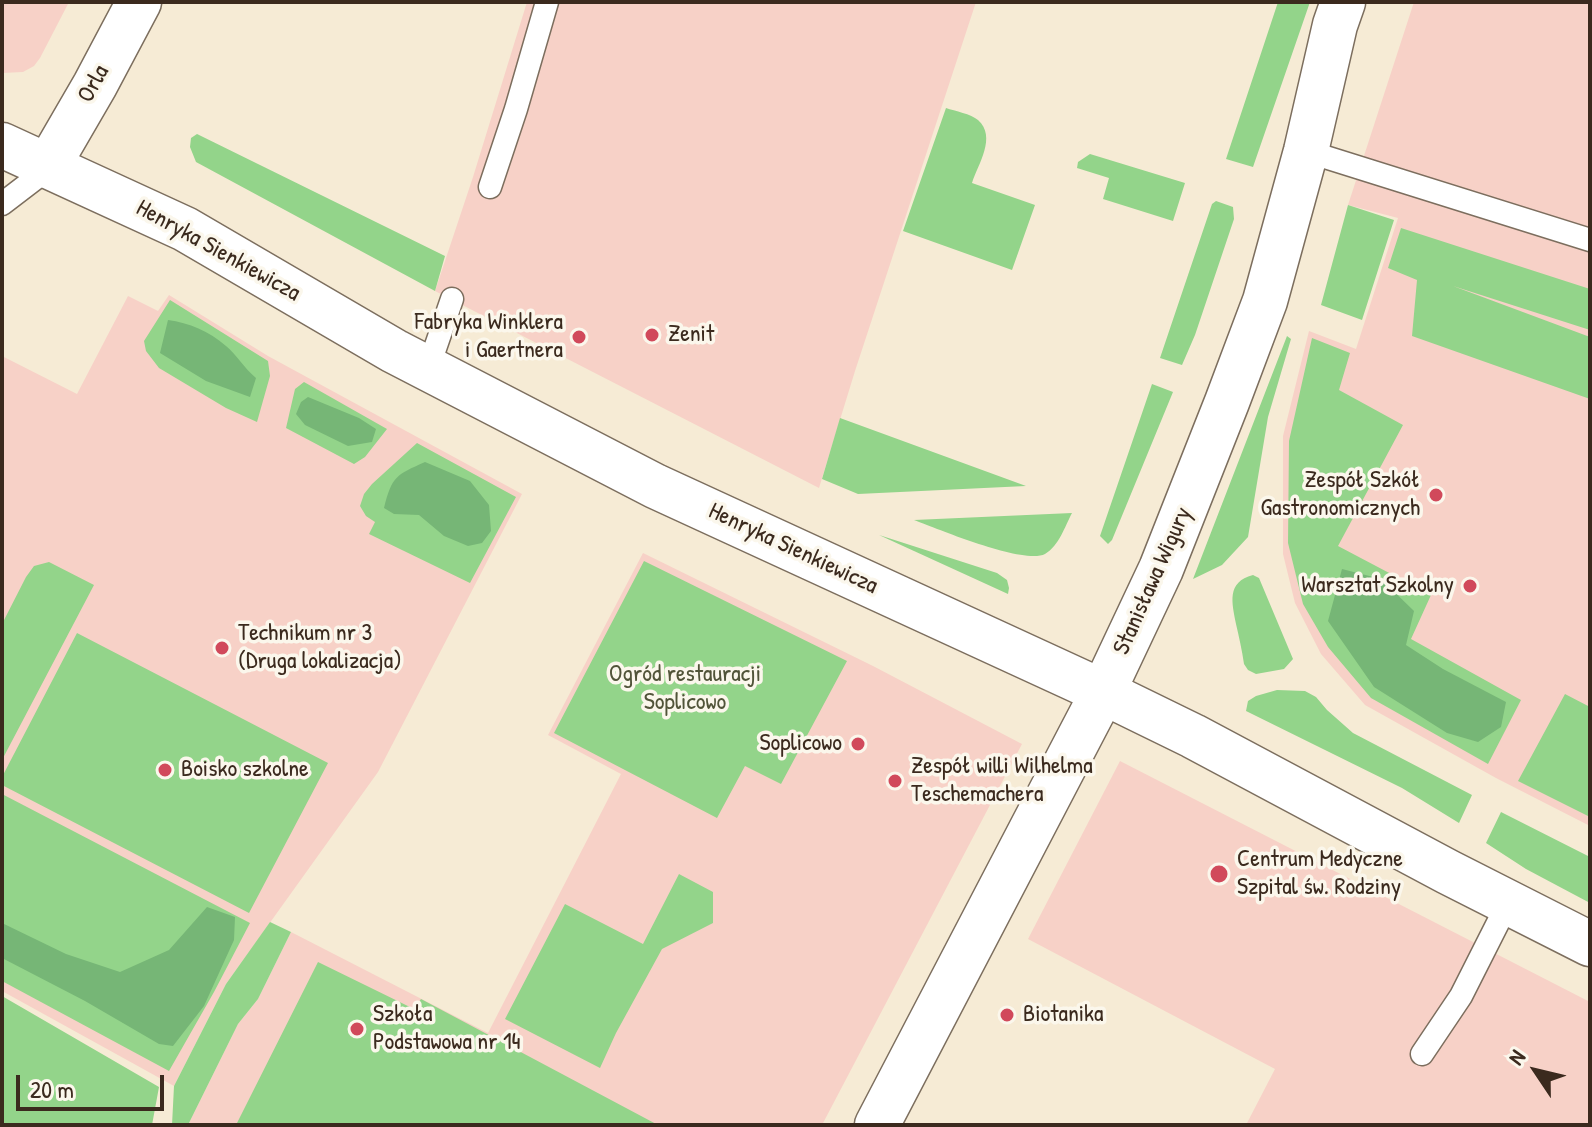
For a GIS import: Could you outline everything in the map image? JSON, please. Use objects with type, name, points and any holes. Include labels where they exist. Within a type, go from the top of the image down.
[{"type":"street","name":"Orla","points":[[48,166],[139,2]]},
{"type":"street","name":"Stanisława Wigury","points":[[877,1125],[1103,692],[1161,569],[1265,301],[1306,151],[1331,38],[1343,2]]},
{"type":"street","name":"Henryka Sienkiewicza","points":[[2,145],[185,229],[428,369],[655,486],[1193,736],[1590,944]]},
{"type":"lane","points":[[490,187],[547,2]]},
{"type":"lane","points":[[1306,151],[1590,240]]},
{"type":"lane","points":[[2,204],[48,166]]},
{"type":"lane","points":[[428,369],[452,299]]},
{"type":"lane","points":[[1422,1054],[1461,996],[1508,903]]},
{"type":"shaded area","points":[[2,2],[69,2],[40,58],[23,72],[2,73]]},
{"type":"shaded area","points":[[527,2],[976,2],[819,488],[435,291]]},
{"type":"shaded area","name":"Zespół Szkół Gastronomicznych","points":[[1414,2],[1590,2],[1590,826],[1365,705],[1321,654],[1295,603],[1283,554],[1283,436],[1309,331],[1356,349],[1398,218],[1348,205]]},
{"type":"shaded area","name":"Technikum nr 3 (Druga lokalizacja)","points":[[169,295],[268,356],[522,494],[378,772],[226,984],[174,1086],[2,991],[2,356],[77,394],[128,296],[158,311]]},
{"type":"shaded area","points":[[643,553],[873,666],[1022,744],[822,1125],[188,1125],[238,1024],[258,999],[291,932],[488,1033],[621,774],[548,735]]},
{"type":"shaded area","points":[[1120,761],[1590,1002],[1590,1125],[1246,1125],[1275,1069],[1028,939]]},
{"type":"green space","points":[[1278,2],[1310,2],[1253,167],[1226,159]]},
{"type":"green space","points":[[946,108],[978,120],[986,134],[984,151],[972,183],[1035,205],[1012,270],[903,231]]},
{"type":"green space","points":[[197,134],[445,256],[435,291],[196,162],[190,147],[191,138]]},
{"type":"green space","points":[[1090,154],[1185,183],[1173,221],[1103,199],[1109,178],[1077,168],[1078,162]]},
{"type":"green space","points":[[1216,201],[1233,207],[1234,219],[1182,365],[1160,358],[1212,204]]},
{"type":"green space","points":[[1348,205],[1394,220],[1362,320],[1321,305]]},
{"type":"green space","points":[[1401,228],[1590,289],[1590,330],[1453,286],[1590,337],[1590,399],[1412,336],[1417,280],[1388,268]]},
{"type":"green space","points":[[170,300],[268,361],[270,376],[257,422],[226,408],[159,368],[146,351],[144,341]]},
{"type":"green space","points":[[168,320],[198,328],[230,349],[256,378],[250,397],[206,381],[160,353]]},
{"type":"green space","points":[[1287,336],[1291,339],[1268,417],[1248,537],[1222,565],[1193,579]]},
{"type":"green space","points":[[1312,338],[1350,353],[1339,390],[1403,425],[1338,546],[1431,595],[1411,639],[1521,700],[1488,764],[1371,698],[1328,647],[1303,604],[1288,543],[1289,441]]},
{"type":"green space","points":[[304,382],[387,429],[365,457],[354,464],[286,428],[295,389]]},
{"type":"green space","points":[[1152,384],[1173,392],[1108,544],[1100,536]]},
{"type":"green space","points":[[308,397],[359,418],[376,429],[372,442],[348,446],[305,425],[296,414],[301,402]]},
{"type":"green space","points":[[840,418],[1026,486],[858,494],[822,479]]},
{"type":"green space","points":[[417,443],[516,497],[470,583],[369,534],[375,522],[366,516],[360,506],[364,494]]},
{"type":"green space","points":[[425,462],[470,481],[489,505],[491,531],[482,543],[468,546],[444,536],[419,515],[394,514],[384,508],[397,478]]},
{"type":"green space","points":[[1072,513],[1054,546],[1045,554],[1034,556],[981,544],[914,520]]},
{"type":"green space","points":[[879,535],[997,573],[1007,580],[1008,594]]},
{"type":"green space","name":"Ogród restauracji Soplicowo","points":[[644,561],[847,661],[781,784],[745,766],[717,818],[554,733]]},
{"type":"green space","points":[[49,562],[94,585],[2,760],[2,624],[34,566]]},
{"type":"green space","points":[[1342,569],[1381,579],[1414,611],[1406,645],[1443,669],[1506,702],[1501,727],[1478,742],[1447,733],[1374,687],[1328,621]]},
{"type":"green space","points":[[1253,575],[1259,578],[1293,659],[1284,669],[1256,674],[1244,664],[1233,601],[1238,583]]},
{"type":"green space","name":"Boisko szkolne","points":[[77,633],[328,763],[249,913],[2,785],[2,777]]},
{"type":"green space","points":[[1277,690],[1305,691],[1316,697],[1353,733],[1472,795],[1459,823],[1402,788],[1246,711],[1248,701]]},
{"type":"green space","points":[[1565,694],[1590,707],[1590,817],[1518,781]]},
{"type":"green space","points":[[2,794],[250,923],[169,1071],[2,981]]},
{"type":"green space","points":[[1501,812],[1590,857],[1590,903],[1526,869],[1486,843]]},
{"type":"green space","points":[[679,874],[713,892],[713,923],[662,949],[600,1068],[505,1019],[565,904],[643,944]]},
{"type":"green space","points":[[207,907],[235,917],[234,940],[204,1006],[173,1046],[159,1044],[2,958],[2,923],[66,954],[120,972],[169,950]]},
{"type":"green space","points":[[270,922],[291,932],[258,999],[238,1024],[188,1125],[172,1125],[174,1086],[226,984]]},
{"type":"green space","name":"Szkoła Podstawowa nr 14","points":[[318,962],[414,1009],[421,999],[658,1125],[236,1125]]},
{"type":"green space","points":[[2,996],[159,1087],[152,1125],[2,1125]]},
{"type":"place","name":"Zenit","points":[[652,335]]},
{"type":"place","name":"Fabryka Winklera i Gaertnera","points":[[579,337]]},
{"type":"place","name":"Zespół Szkół Gastronomicznych","points":[[1436,495]]},
{"type":"place","name":"Warsztat Szkolny","points":[[1470,586]]},
{"type":"place","name":"Technikum nr 3 (Druga lokalizacja)","points":[[222,648]]},
{"type":"place","name":"Soplicowo","points":[[858,744]]},
{"type":"place","name":"Boisko szkolne","points":[[165,770]]},
{"type":"place","name":"Zespół willi Wilhelma Teschemachera","points":[[895,781]]},
{"type":"place","name":"Centrum Medyczne Szpital św. Rodziny","points":[[1219,874]]},
{"type":"place","name":"Biotanika","points":[[1007,1015]]},
{"type":"place","name":"Szkoła Podstawowa nr 14","points":[[357,1029]]}]
